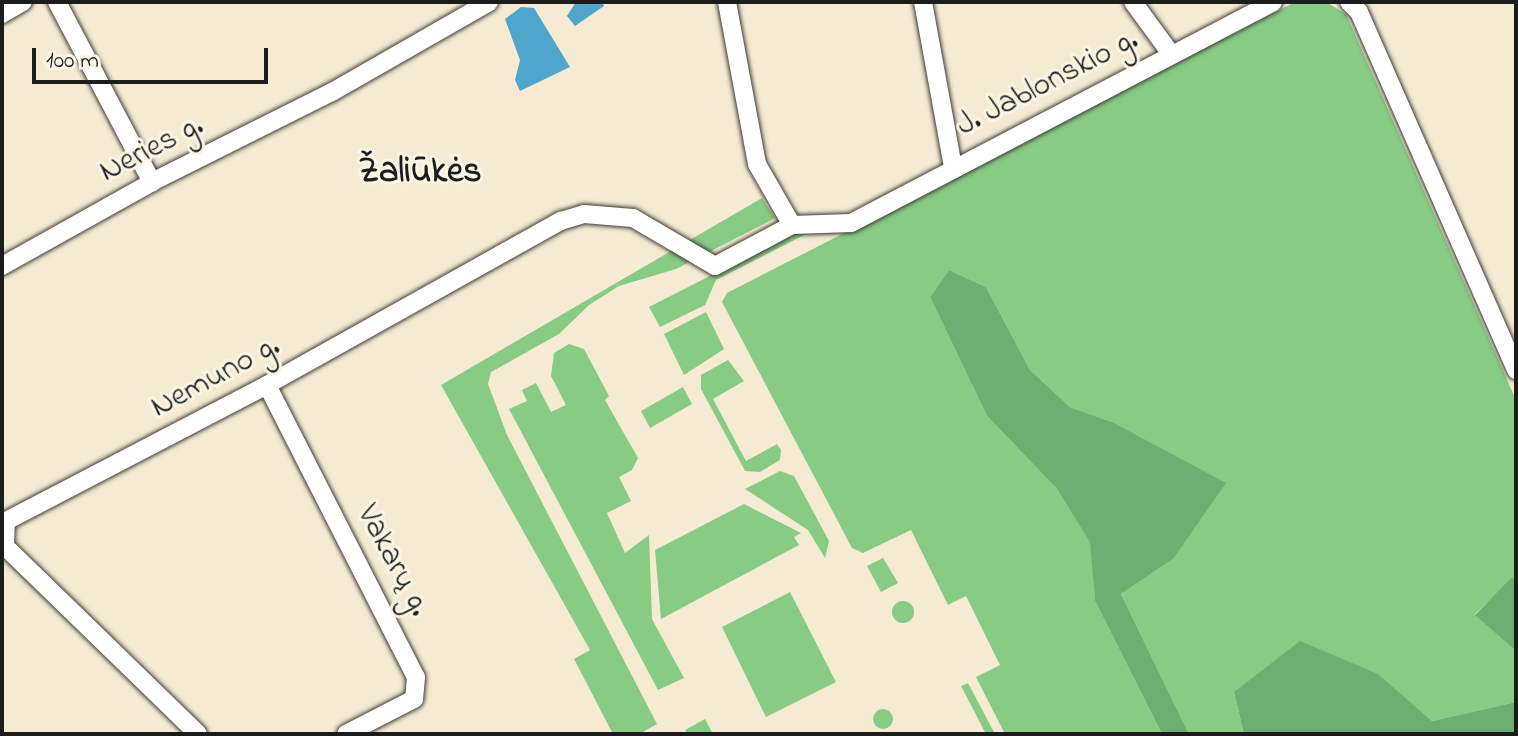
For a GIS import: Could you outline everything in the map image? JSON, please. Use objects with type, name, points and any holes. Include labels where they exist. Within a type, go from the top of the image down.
[{"type":"street","points":[[2,14],[23,2]]},
{"type":"street","points":[[57,2],[152,182]]},
{"type":"street","name":"Neries g.","points":[[2,266],[152,182],[332,92],[491,6],[489,2]]},
{"type":"street","points":[[727,2],[757,164],[792,225]]},
{"type":"street","points":[[923,2],[953,167]]},
{"type":"street","points":[[1133,2],[1171,54]]},
{"type":"street","name":"J. Jablonskio g.","points":[[792,225],[851,223],[1273,2]]},
{"type":"street","points":[[1349,2],[1359,12],[1516,370]]},
{"type":"street","name":"Nemuno g.","points":[[198,734],[5,546],[6,521],[267,385],[561,221],[584,214],[633,218],[715,266],[792,225]]},
{"type":"street","name":"Vakarų g.","points":[[267,385],[416,677],[414,699],[346,734]]},
{"type":"green space","points":[[1295,2],[1326,2],[1346,14],[1516,400],[1516,581],[1513,578],[1475,614],[1516,651],[1516,702],[1432,721],[1377,674],[1234,692],[1244,734],[1189,734],[1121,594],[1173,559],[1112,422],[1070,407],[1030,370],[986,287],[949,270],[930,297],[987,416],[1057,489],[1091,542],[1095,601],[1162,734],[1005,734],[976,677],[1000,665],[966,596],[948,605],[911,530],[863,553],[852,548],[722,302],[727,293]]},
{"type":"green space","points":[[762,198],[775,218],[676,269],[619,286],[589,305],[559,334],[491,372],[488,384],[507,435],[657,724],[639,734],[613,734],[574,659],[590,650],[441,385]]},
{"type":"green space","points":[[804,228],[808,233],[716,280],[705,305],[660,327],[649,307]]},
{"type":"green space","points":[[949,270],[986,287],[1030,370],[1070,407],[1112,422],[1226,483],[1173,559],[1121,594],[1189,734],[1162,734],[1095,601],[1090,542],[1057,489],[987,416],[930,297]]},
{"type":"green space","points":[[706,312],[724,349],[684,375],[664,334]]},
{"type":"green space","points":[[569,344],[584,349],[609,396],[605,400],[638,458],[632,470],[619,477],[631,501],[607,513],[625,553],[649,535],[652,619],[684,678],[658,690],[509,409],[527,401],[522,390],[536,383],[551,412],[566,405],[551,376],[554,353]]},
{"type":"green space","points":[[728,360],[744,381],[713,399],[746,461],[777,444],[781,450],[780,460],[760,472],[745,471],[701,389],[701,375]]},
{"type":"green space","points":[[683,387],[692,404],[650,428],[641,411]]},
{"type":"green space","points":[[780,471],[794,476],[829,541],[825,558],[808,530],[745,489]]},
{"type":"green space","points":[[744,504],[801,533],[794,537],[799,545],[661,619],[655,550]]},
{"type":"green space","points":[[883,558],[898,583],[881,592],[867,566]]},
{"type":"green space","points":[[1512,577],[1516,581],[1516,651],[1475,615]]},
{"type":"green space","points":[[790,592],[836,682],[766,717],[722,627]]},
{"type":"green space","points":[[903,601],[911,604],[914,612],[911,620],[903,623],[895,620],[892,612],[895,604]]},
{"type":"green space","points":[[1300,641],[1378,674],[1432,721],[1516,702],[1516,734],[1244,734],[1234,692]]},
{"type":"green space","points":[[968,683],[995,734],[986,734],[961,686]]},
{"type":"green space","points":[[883,709],[890,712],[893,719],[890,726],[883,729],[876,726],[873,719],[876,712]]},
{"type":"green space","points":[[705,719],[713,734],[687,734],[685,730]]},
{"type":"water","points":[[576,2],[602,2],[604,6],[575,26],[567,16]]},
{"type":"water","points":[[521,7],[534,8],[570,67],[520,91],[515,80],[520,60],[505,19]]},
{"type":"district","name":"Žaliūkės","points":[[420,173]]}]
